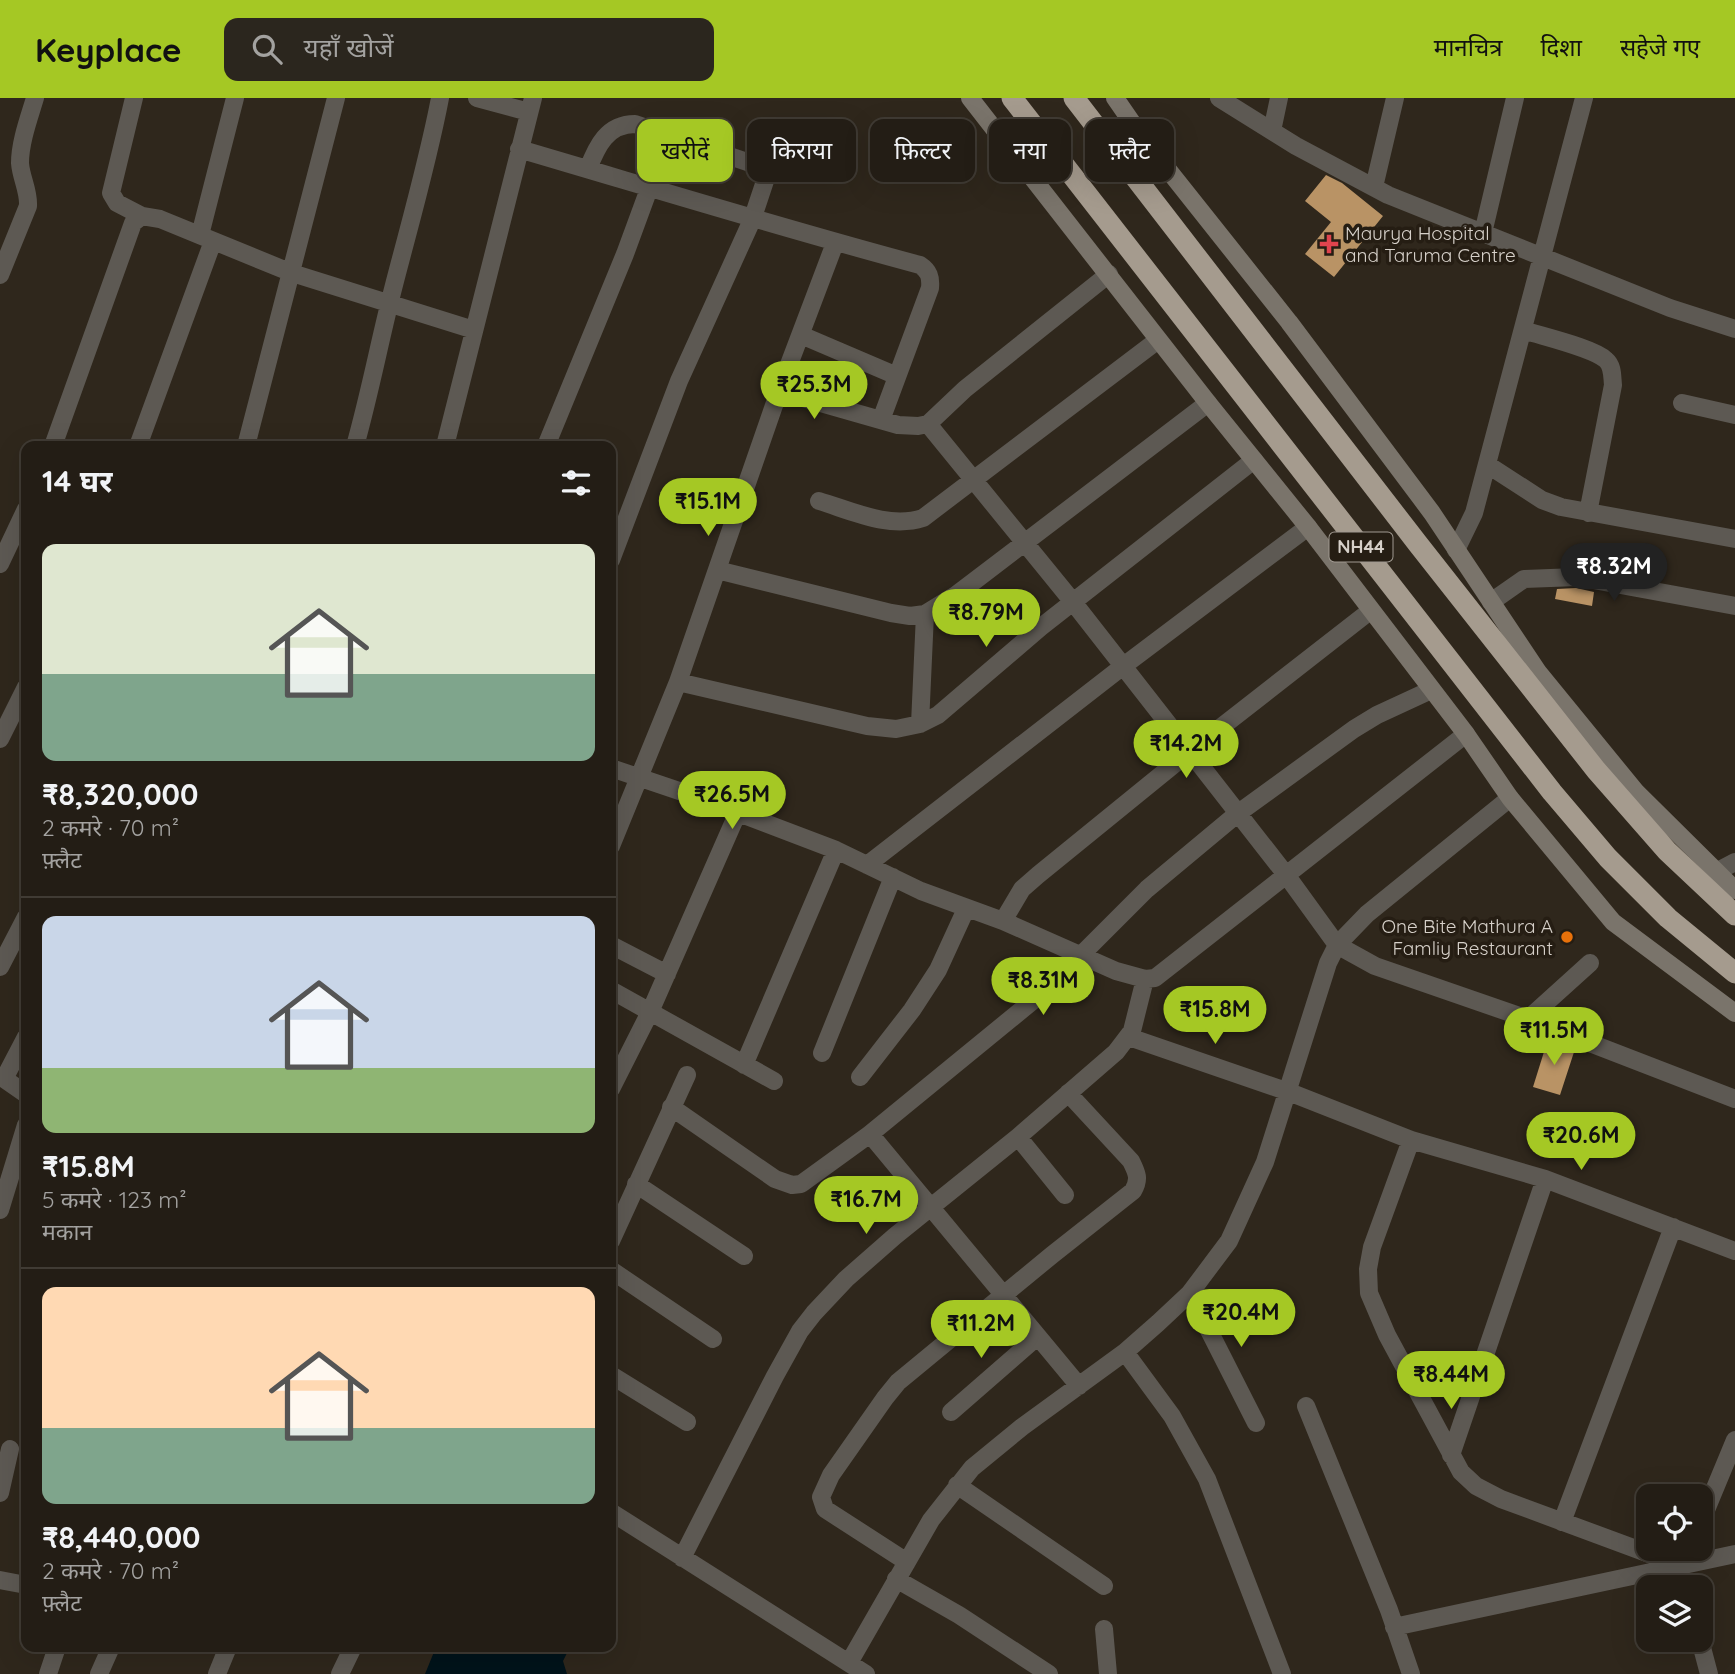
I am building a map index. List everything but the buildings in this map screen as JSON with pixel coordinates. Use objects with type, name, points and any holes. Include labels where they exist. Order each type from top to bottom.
[{"type":"highway","name":"NH44","points":[[1012,98],[1552,792],[1608,858],[1668,918],[1735,973]]},
{"type":"highway","name":"NH44","points":[[1074,98],[1409,533],[1596,770],[1667,851],[1735,915]]},
{"type":"street","points":[[0,275],[28,206],[29,194],[20,164],[35,98]]},
{"type":"street","points":[[134,98],[111,193],[117,203],[142,216],[160,219],[292,273],[474,330]]},
{"type":"street","points":[[140,441],[207,238],[235,98]]},
{"type":"street","points":[[248,441],[336,98]]},
{"type":"street","points":[[356,441],[424,174],[440,98]]},
{"type":"street","points":[[446,441],[531,105],[477,98]]},
{"type":"street","points":[[971,98],[1158,340],[1308,527],[1466,734],[1510,798],[1614,922],[1735,1013]]},
{"type":"street","points":[[1115,98],[1142,137],[1289,322],[1432,513],[1538,672],[1636,792],[1735,890]]},
{"type":"street","points":[[1219,98],[1272,131],[1374,187],[1670,308],[1735,329]]},
{"type":"street","points":[[1272,131],[1279,98]]},
{"type":"street","points":[[1374,187],[1395,98]]},
{"type":"street","points":[[1483,233],[1515,98]]},
{"type":"street","points":[[1456,550],[1474,513],[1488,465],[1584,98]]},
{"type":"street","points":[[588,169],[598,145],[614,129],[624,124],[645,127],[761,168],[766,178],[752,220],[679,381],[616,547]]},
{"type":"street","points":[[519,149],[650,186],[752,220],[920,265],[929,275],[930,288],[881,420]]},
{"type":"street","points":[[548,441],[650,186]]},
{"type":"street","points":[[55,441],[133,223],[142,216]]},
{"type":"street","points":[[616,834],[678,681],[779,391],[835,243]]},
{"type":"street","points":[[779,391],[909,427],[928,424],[965,389],[1109,274]]},
{"type":"street","points":[[1523,330],[1606,359],[1612,369],[1613,385],[1588,513]]},
{"type":"street","points":[[801,335],[897,376]]},
{"type":"street","points":[[819,501],[887,522],[909,523],[923,518],[1158,340]]},
{"type":"street","points":[[717,570],[891,614],[925,614],[956,595],[1208,403]]},
{"type":"street","points":[[1682,403],[1735,415]]},
{"type":"street","points":[[928,424],[1073,602],[1188,753],[1287,876],[1337,945],[1375,966],[1528,1019],[1735,1099]]},
{"type":"street","points":[[678,681],[867,726],[896,729],[920,724],[947,708],[1073,602],[1254,460]]},
{"type":"street","points":[[1488,465],[1542,500],[1588,513],[1735,539]]},
{"type":"street","points":[[0,564],[21,520]]},
{"type":"street","points":[[867,865],[1308,527]]},
{"type":"street","points":[[1492,603],[1524,579],[1577,577],[1735,606]]},
{"type":"street","points":[[1003,921],[1022,889],[1038,875],[1188,753],[1370,611]]},
{"type":"street","points":[[920,724],[925,614]]},
{"type":"street","points":[[671,1107],[775,1179],[792,1185],[801,1184],[870,1134],[1046,990],[1082,955],[1097,936],[1147,889],[1237,814],[1343,736],[1377,715],[1431,690]]},
{"type":"street","points":[[0,739],[21,697]]},
{"type":"street","points":[[616,770],[836,850],[921,891],[1003,921],[1116,971],[1146,979],[1155,978],[1466,734]]},
{"type":"street","points":[[850,1661],[931,1520],[957,1485],[994,1449],[1125,1352],[1190,1293],[1229,1241],[1245,1211],[1265,1162],[1328,962],[1337,945],[1367,914],[1510,798]]},
{"type":"street","points":[[616,1067],[650,1012],[738,813]]},
{"type":"street","points":[[744,1065],[836,850]]},
{"type":"street","points":[[1716,872],[1735,862]]},
{"type":"street","points":[[822,1053],[893,877]]},
{"type":"street","points":[[860,1077],[912,1010],[938,970],[966,909]]},
{"type":"street","points":[[0,967],[21,927]]},
{"type":"street","points":[[616,948],[667,974]]},
{"type":"street","points":[[1528,1019],[1590,963]]},
{"type":"street","points":[[682,1558],[800,1331],[838,1287],[1116,1052],[1129,1037],[1138,1018],[1146,979]]},
{"type":"street","points":[[616,993],[774,1081]]},
{"type":"street","points":[[1129,1037],[1289,1092],[1411,1140],[1545,1179],[1735,1251]]},
{"type":"street","points":[[21,1045],[2,1077],[21,1090]]},
{"type":"street","points":[[616,1230],[687,1075]]},
{"type":"street","points":[[907,1562],[825,1509],[821,1497],[823,1489],[898,1382],[1124,1199],[1138,1182],[1131,1161],[1069,1093]]},
{"type":"street","points":[[870,1134],[1079,1386]]},
{"type":"street","points":[[1018,1137],[1065,1195]]},
{"type":"street","points":[[1411,1140],[1372,1247],[1368,1269],[1369,1293],[1387,1335],[1461,1472],[1476,1486],[1501,1499],[1682,1566]]},
{"type":"street","points":[[0,1210],[21,1141]]},
{"type":"street","points":[[1451,1455],[1545,1179]]},
{"type":"street","points":[[636,1184],[744,1256]]},
{"type":"street","points":[[1562,1522],[1673,1227]]},
{"type":"street","points":[[616,1273],[713,1339]]},
{"type":"street","points":[[1190,1293],[1256,1423]]},
{"type":"street","points":[[951,1412],[1037,1338]]},
{"type":"street","points":[[1125,1352],[1161,1399],[1207,1479],[1282,1674]]},
{"type":"street","points":[[616,1377],[687,1422]]},
{"type":"street","points":[[1306,1406],[1411,1674]]},
{"type":"street","points":[[1713,1493],[1735,1440]]},
{"type":"street","points":[[0,1493],[12,1450]]},
{"type":"street","points":[[957,1485],[1104,1586]]},
{"type":"street","points":[[616,1515],[850,1661],[866,1674]]},
{"type":"street","points":[[1394,1627],[1735,1554]]},
{"type":"street","points":[[1684,1561],[1682,1566],[1685,1575]]},
{"type":"street","points":[[0,1580],[21,1584]]},
{"type":"street","points":[[897,1580],[959,1615],[1049,1674]]},
{"type":"street","points":[[1104,1629],[1108,1674]]},
{"type":"street","points":[[48,1674],[55,1652]]},
{"type":"street","points":[[99,1674],[109,1652]]},
{"type":"street","points":[[217,1674],[226,1652]]},
{"type":"street","points":[[340,1674],[351,1652]]},
{"type":"street","points":[[1703,1652],[1709,1674]]},
{"type":"shaded area","points":[[434,1652],[568,1652],[563,1661],[567,1674],[425,1674]]},
{"type":"place","name":"Maurya Hospital and Taruma Centre","points":[[1329,244]]},
{"type":"place","name":"One Bite Mathura A Famliy Restaurant","points":[[1567,937]]}]
